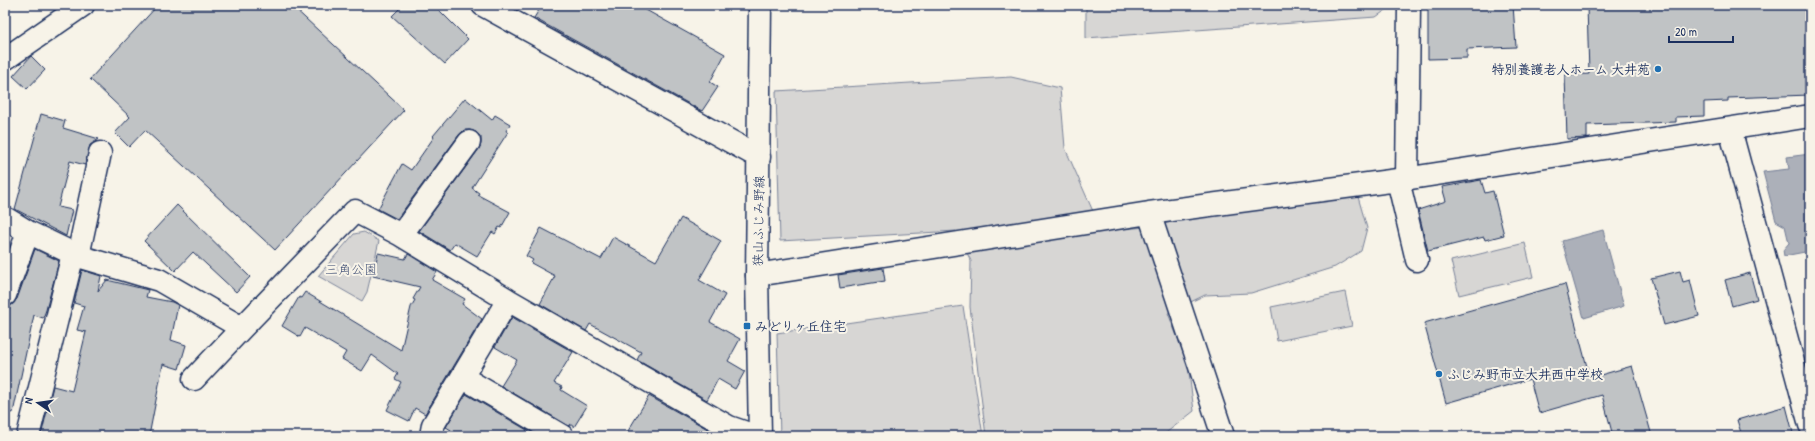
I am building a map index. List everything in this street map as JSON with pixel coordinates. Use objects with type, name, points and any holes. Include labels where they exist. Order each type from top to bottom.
[{"type":"street","points":[[5,59],[83,5]]},
{"type":"street","points":[[483,5],[758,157]]},
{"type":"street","name":"狭山ふじみ野線","points":[[760,5],[757,275],[760,436]]},
{"type":"street","points":[[1409,5],[1402,179],[1417,260]]},
{"type":"street","points":[[757,275],[1149,213],[1402,179],[1810,116]]},
{"type":"street","points":[[1730,129],[1810,425]]},
{"type":"street","points":[[401,235],[468,142]]},
{"type":"street","points":[[28,436],[100,153]]},
{"type":"street","points":[[194,379],[355,211],[401,235],[508,300],[729,427],[755,436]]},
{"type":"street","points":[[1149,213],[1224,436]]},
{"type":"street","points":[[5,218],[28,232],[75,255],[159,280],[242,328]]},
{"type":"street","points":[[5,295],[28,232]]},
{"type":"street","points":[[431,436],[433,425],[508,300]]},
{"type":"street","points":[[462,376],[562,436]]},
{"type":"green space","points":[[1086,5],[1393,5],[1376,17],[1086,38]]},
{"type":"green space","points":[[1011,77],[1060,88],[1065,148],[1092,209],[1112,230],[1146,227],[1240,209],[1358,197],[1367,228],[1361,251],[1335,267],[1251,293],[1205,295],[1168,313],[1188,365],[1194,411],[1162,436],[986,436],[970,307],[971,261],[956,231],[780,241],[776,91]]},
{"type":"green space","name":"三角公園","points":[[364,232],[379,241],[367,292],[362,301],[318,276],[354,234]]},
{"type":"green space","points":[[1525,243],[1533,277],[1459,295],[1451,261]]},
{"type":"green space","points":[[1345,292],[1352,326],[1277,341],[1271,307]]},
{"type":"green space","points":[[963,306],[983,436],[780,436],[777,333]]},
{"type":"shaded area","points":[[1810,154],[1810,251],[1784,256],[1783,250],[1789,243],[1785,226],[1776,221],[1763,172],[1789,169],[1787,157]]},
{"type":"shaded area","points":[[1603,230],[1624,306],[1584,318],[1562,241]]},
{"type":"building","points":[[158,5],[291,5],[404,110],[275,250],[145,130],[129,147],[115,133],[130,117],[90,79]]},
{"type":"building","points":[[403,5],[434,5],[468,39],[445,64],[392,16]]},
{"type":"building","points":[[542,5],[637,5],[725,54],[710,82],[718,87],[702,111],[534,18]]},
{"type":"building","points":[[1428,5],[1513,5],[1516,47],[1467,49],[1467,58],[1428,59]]},
{"type":"building","name":"特別養護老人ホーム 大井苑","points":[[1587,5],[1810,5],[1810,95],[1728,98],[1728,101],[1704,102],[1704,116],[1676,117],[1676,122],[1587,125],[1587,138],[1567,139],[1565,75],[1589,74]]},
{"type":"building","points":[[31,56],[45,70],[27,89],[13,76]]},
{"type":"building","points":[[465,98],[492,120],[495,115],[510,124],[506,131],[508,132],[472,188],[479,193],[478,195],[510,212],[501,228],[499,227],[495,234],[492,232],[477,256],[455,243],[450,250],[419,231],[479,149],[481,137],[476,132],[464,130],[459,135],[397,219],[378,209],[402,164],[411,170],[434,137],[433,136]]},
{"type":"building","points":[[41,114],[65,121],[63,128],[99,139],[90,145],[85,165],[70,161],[58,207],[72,210],[66,236],[15,209]]},
{"type":"building","points":[[1481,180],[1485,193],[1493,191],[1504,235],[1485,240],[1484,237],[1428,251],[1418,210],[1446,201],[1442,187]]},
{"type":"building","points":[[177,205],[250,277],[236,292],[193,252],[175,271],[144,241]]},
{"type":"building","points":[[681,218],[721,241],[699,280],[725,295],[710,322],[740,339],[728,361],[745,371],[735,389],[718,379],[707,400],[637,360],[641,352],[590,324],[586,331],[540,304],[555,276],[531,263],[533,260],[526,256],[541,228],[601,259],[613,237],[656,261]]},
{"type":"building","points":[[35,249],[59,261],[43,318],[34,315],[13,413],[5,412],[5,320],[10,306],[17,299]]},
{"type":"building","points":[[378,253],[405,259],[408,254],[437,272],[432,280],[465,299],[462,304],[482,319],[425,414],[415,408],[409,421],[387,410],[401,382],[395,379],[398,374],[372,355],[362,371],[342,359],[346,352],[305,328],[300,337],[282,326],[299,297],[301,298],[305,292],[401,350],[411,307],[415,300],[413,299],[420,287],[373,276]]},
{"type":"building","points":[[883,268],[885,281],[840,288],[838,275]]},
{"type":"building","points":[[82,270],[101,276],[98,291],[107,280],[148,290],[146,297],[172,302],[178,305],[171,340],[186,345],[179,369],[163,364],[149,436],[41,436],[53,386],[72,391],[86,332],[77,330],[84,306],[74,303]]},
{"type":"building","points":[[1680,271],[1683,282],[1690,280],[1699,316],[1664,325],[1651,278]]},
{"type":"building","points":[[1750,273],[1757,299],[1732,306],[1725,280]]},
{"type":"building","points":[[1565,284],[1590,378],[1632,366],[1652,436],[1613,436],[1602,395],[1539,413],[1530,379],[1446,403],[1424,323]]},
{"type":"building","points":[[512,317],[573,352],[554,383],[562,387],[561,390],[587,406],[574,427],[570,424],[569,426],[501,386],[517,360],[495,347]]},
{"type":"building","points":[[466,394],[527,430],[524,436],[478,436],[470,431],[466,436],[447,436],[451,430],[446,427]]},
{"type":"building","points":[[649,396],[720,436],[625,436]]},
{"type":"building","points":[[1786,406],[1793,433],[1782,436],[1742,436],[1737,420]]},
{"type":"place","name":"特別養護老人ホーム 大井苑","points":[[1658,69]]},
{"type":"place","name":"みどりヶ丘住宅","points":[[747,326]]},
{"type":"place","name":"ふじみ野市立大井西中学校","points":[[1439,374]]}]
